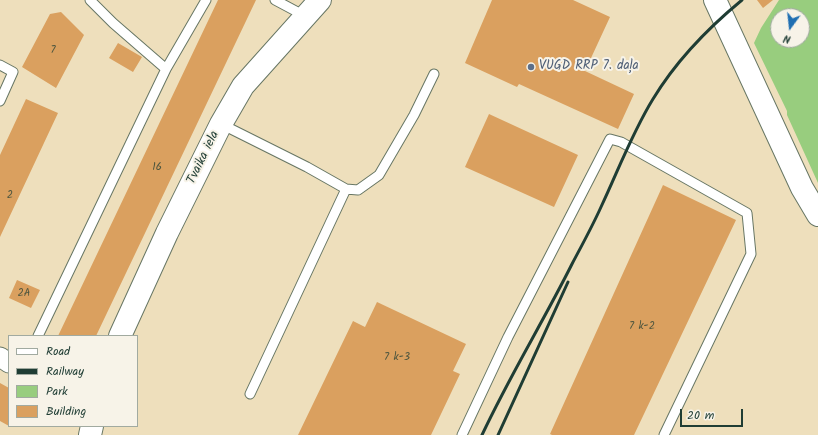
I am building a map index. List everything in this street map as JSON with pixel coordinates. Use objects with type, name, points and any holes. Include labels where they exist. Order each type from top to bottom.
[{"type":"main road","points":[[715,0],[802,188],[818,215]]},
{"type":"main road","name":"Tvaika iela","points":[[120,335],[167,233],[221,124],[243,86],[313,8]]},
{"type":"lane","points":[[90,0],[166,69]]},
{"type":"lane","points":[[38,335],[166,69],[206,0]]},
{"type":"lane","points":[[274,0],[313,8]]},
{"type":"lane","points":[[0,65],[13,72],[0,101]]},
{"type":"lane","points":[[221,124],[307,167],[346,190],[358,190],[378,175],[414,115],[434,74]]},
{"type":"lane","points":[[462,435],[508,337],[610,139],[621,142],[747,213],[751,254],[664,435]]},
{"type":"lane","points":[[250,394],[346,190]]},
{"type":"green space","points":[[779,0],[818,0],[818,183],[787,115],[787,111],[754,43],[770,14],[770,48],[810,48],[810,8],[774,8]]},
{"type":"building","points":[[218,0],[256,0],[96,335],[58,335]]},
{"type":"building","name":"VUGD RRP 7. daļa","points":[[492,0],[573,0],[610,17],[585,71],[634,94],[618,129],[519,84],[517,87],[465,63]]},
{"type":"building","points":[[757,0],[773,0],[763,8]]},
{"type":"building","points":[[61,12],[84,35],[56,88],[22,67],[50,14]]},
{"type":"building","points":[[118,43],[142,57],[133,72],[109,58]]},
{"type":"building","points":[[26,99],[58,113],[0,237],[0,155]]},
{"type":"building","points":[[489,114],[578,155],[554,207],[465,167]]},
{"type":"building","points":[[663,185],[736,220],[634,435],[552,435],[550,434]]},
{"type":"building","points":[[17,280],[40,290],[31,308],[9,298]]},
{"type":"building","points":[[377,302],[466,344],[453,371],[460,374],[431,435],[298,435],[353,321],[365,327]]},
{"type":"building","points":[[0,383],[8,387],[8,425],[0,421]]},
{"type":"railway","points":[[482,435],[503,392],[591,229],[645,112],[662,85],[682,58],[717,22],[742,0]]},
{"type":"railway","points":[[498,435],[568,282]]},
{"type":"place","name":"VUGD RRP 7. daļa","points":[[531,67]]}]
